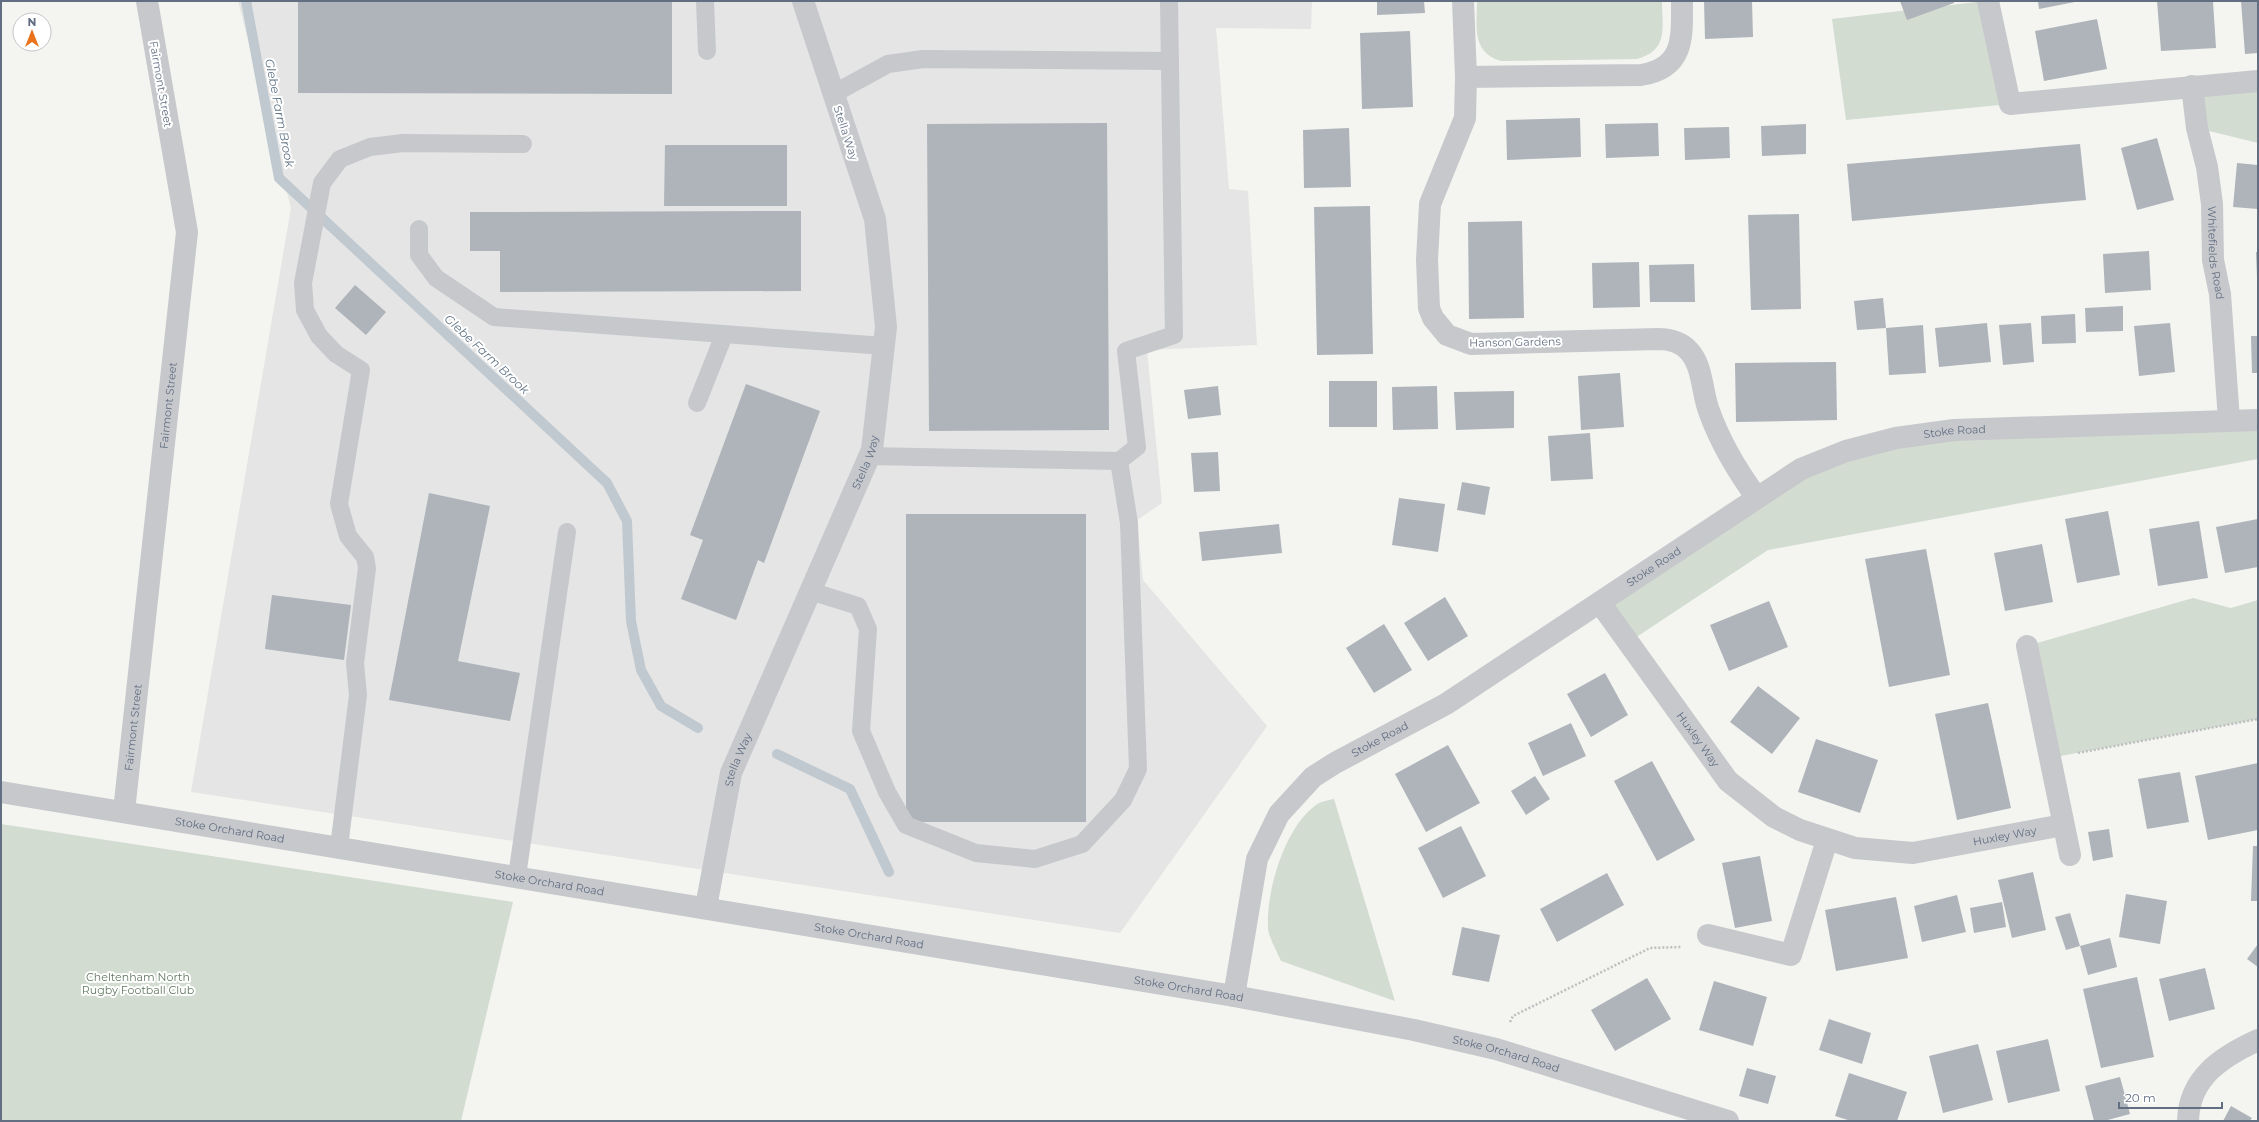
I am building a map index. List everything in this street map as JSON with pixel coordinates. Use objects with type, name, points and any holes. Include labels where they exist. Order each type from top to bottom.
[{"type":"street","name":"Fairmont Street","points":[[124,811],[187,232],[147,1]]},
{"type":"street","name":"Stella Way","points":[[706,907],[731,773],[872,450],[884,346],[886,327],[874,220],[803,1]]},
{"type":"street","name":"Hanson Gardens","points":[[1463,1],[1466,77],[1465,118],[1430,204],[1427,260],[1429,308],[1439,328],[1447,335],[1458,341],[1470,344],[1658,339],[1670,339],[1680,344],[1689,351],[1696,361],[1709,412],[1740,474],[1757,498]]},
{"type":"street","points":[[1466,77],[1641,75],[1662,70],[1677,54],[1681,43],[1682,1]]},
{"type":"street","points":[[1988,1],[2010,104],[2258,81]]},
{"type":"street","name":"Whitefields Road","points":[[2192,86],[2197,128],[2207,167],[2212,204],[2213,260],[2220,294],[2229,420]]},
{"type":"street","name":"Stoke Road","points":[[1234,996],[1257,859],[1279,814],[1294,795],[1313,777],[1335,763],[1446,704],[1801,469],[1846,451],[1896,438],[1954,430],[2258,420]]},
{"type":"street","name":"Huxley Way","points":[[1600,603],[1728,782],[1774,817],[1827,840],[1855,848],[1913,853],[2063,825]]},
{"type":"street","points":[[2027,646],[2070,855]]},
{"type":"street","name":"Stoke Orchard Road","points":[[1,792],[706,907],[1234,996],[1414,1030],[1496,1049],[1728,1121]]},
{"type":"street","points":[[1708,935],[1791,955],[1827,840]]},
{"type":"street","points":[[2188,1121],[2192,1099],[2201,1081],[2213,1066],[2228,1054],[2258,1040]]},
{"type":"lane","points":[[706,1],[707,51]]},
{"type":"lane","points":[[869,456],[1119,461],[1137,448],[1126,351],[1174,335],[1169,1]]},
{"type":"lane","points":[[833,94],[888,64],[922,59],[1170,61]]},
{"type":"lane","points":[[339,847],[358,694],[355,663],[367,568],[365,557],[348,536],[339,504],[361,370],[336,354],[319,336],[305,310],[303,283],[322,183],[340,159],[370,148],[403,144],[523,144]]},
{"type":"lane","points":[[419,229],[419,255],[436,278],[494,317],[884,346]]},
{"type":"lane","points":[[697,403],[724,335]]},
{"type":"lane","points":[[810,591],[858,606],[868,629],[861,731],[887,792],[906,825],[976,853],[1035,859],[1082,844],[1123,800],[1138,769],[1129,524],[1119,461]]},
{"type":"lane","points":[[517,876],[567,532]]},
{"type":"path","points":[[2050,758],[2258,719]]},
{"type":"path","points":[[1496,1049],[1513,1016],[1650,948],[1681,948],[1708,935]]},
{"type":"shaded area","points":[[238,1],[1312,1],[1311,29],[1216,28],[1229,189],[1248,191],[1257,345],[1147,350],[1162,503],[1137,520],[1143,580],[1267,726],[1120,933],[191,792],[291,208]]},
{"type":"green space","points":[[1477,1],[1662,1],[1662,37],[1654,50],[1637,59],[1501,61],[1491,57],[1480,45],[1477,29]]},
{"type":"green space","points":[[1985,1],[2010,104],[1846,120],[1832,19]]},
{"type":"green space","points":[[2258,81],[2258,143],[2197,128],[2192,86]]},
{"type":"green space","points":[[2258,420],[2258,459],[1768,550],[1629,642],[1600,603],[1757,498],[1896,438]]},
{"type":"green space","points":[[2193,598],[2231,608],[2258,600],[2258,719],[2050,758],[2027,646]]},
{"type":"green space","points":[[1334,799],[1395,1001],[1281,961],[1269,935],[1268,912],[1270,895],[1280,859],[1288,841],[1307,813],[1319,803]]},
{"type":"green space","name":"Cheltenham North Rugby Football Club","points":[[1,824],[513,902],[461,1121],[1,1121]]},
{"type":"building","points":[[298,1],[672,1],[672,94],[298,93]]},
{"type":"building","points":[[1377,1],[1424,1],[1425,13],[1377,15]]},
{"type":"building","points":[[1704,1],[1752,1],[1753,37],[1705,39]]},
{"type":"building","points":[[1900,1],[1954,1],[1954,3],[1907,20]]},
{"type":"building","points":[[2038,1],[2075,1],[2075,2],[2039,9]]},
{"type":"building","points":[[2157,1],[2213,1],[2216,48],[2161,51]]},
{"type":"building","points":[[2241,1],[2258,1],[2258,53],[2245,54]]},
{"type":"building","points":[[2097,19],[2107,69],[2044,81],[2035,31]]},
{"type":"building","points":[[1410,31],[1413,107],[1362,109],[1360,33]]},
{"type":"building","points":[[1580,118],[1581,157],[1507,160],[1506,120]]},
{"type":"building","points":[[1107,123],[1109,430],[929,431],[927,124]]},
{"type":"building","points":[[1658,123],[1659,156],[1606,158],[1605,124]]},
{"type":"building","points":[[1806,124],[1806,154],[1762,156],[1761,126]]},
{"type":"building","points":[[1729,127],[1730,158],[1685,160],[1684,128]]},
{"type":"building","points":[[1349,128],[1351,187],[1304,188],[1303,130]]},
{"type":"building","points":[[2157,138],[2174,200],[2137,210],[2121,148]]},
{"type":"building","points":[[2080,144],[2086,200],[1852,221],[1847,164]]},
{"type":"building","points":[[665,145],[787,145],[787,206],[664,206]]},
{"type":"building","points":[[2237,163],[2258,165],[2258,209],[2233,207]]},
{"type":"building","points":[[1370,206],[1373,354],[1317,355],[1314,207]]},
{"type":"building","points":[[801,211],[801,291],[500,292],[500,251],[470,251],[470,212]]},
{"type":"building","points":[[1799,214],[1801,309],[1751,310],[1748,215]]},
{"type":"building","points":[[1522,221],[1524,318],[1469,319],[1468,222]]},
{"type":"building","points":[[2149,251],[2151,290],[2105,293],[2103,254]]},
{"type":"building","points":[[2256,252],[2258,252],[2258,277],[2257,277]]},
{"type":"building","points":[[1639,262],[1640,307],[1593,308],[1592,263]]},
{"type":"building","points":[[1694,264],[1695,302],[1650,302],[1649,265]]},
{"type":"building","points":[[355,285],[386,312],[366,335],[335,308]]},
{"type":"building","points":[[1883,298],[1886,328],[1857,330],[1854,301]]},
{"type":"building","points":[[2123,306],[2123,331],[2086,332],[2085,308]]},
{"type":"building","points":[[2075,314],[2076,343],[2042,344],[2041,316]]},
{"type":"building","points":[[1987,323],[1991,362],[1939,367],[1935,328]]},
{"type":"building","points":[[2031,323],[2034,362],[2003,365],[1999,325]]},
{"type":"building","points":[[2170,323],[2175,372],[2139,376],[2134,326]]},
{"type":"building","points":[[1923,325],[1926,373],[1889,375],[1886,328]]},
{"type":"building","points":[[2251,336],[2258,336],[2258,373],[2252,373]]},
{"type":"building","points":[[1836,362],[1837,420],[1736,422],[1735,363]]},
{"type":"building","points":[[1620,373],[1624,427],[1581,430],[1578,376]]},
{"type":"building","points":[[1329,381],[1377,381],[1377,427],[1329,427]]},
{"type":"building","points":[[746,384],[820,411],[764,563],[758,560],[736,620],[681,599],[703,540],[690,535]]},
{"type":"building","points":[[1218,386],[1221,415],[1188,419],[1184,390]]},
{"type":"building","points":[[1437,386],[1438,429],[1393,430],[1392,387]]},
{"type":"building","points":[[1514,391],[1514,428],[1456,430],[1454,392]]},
{"type":"building","points":[[1590,433],[1593,479],[1551,481],[1548,436]]},
{"type":"building","points":[[1218,452],[1220,491],[1194,492],[1191,453]]},
{"type":"building","points":[[1462,482],[1490,487],[1485,515],[1457,510]]},
{"type":"building","points":[[429,493],[490,506],[458,661],[520,673],[510,721],[389,700]]},
{"type":"building","points":[[1399,498],[1445,504],[1438,552],[1392,545]]},
{"type":"building","points":[[2108,511],[2120,575],[2077,583],[2065,519]]},
{"type":"building","points":[[906,514],[1086,514],[1086,822],[906,822]]},
{"type":"building","points":[[2258,519],[2258,567],[2225,573],[2216,527]]},
{"type":"building","points":[[2199,521],[2208,578],[2158,586],[2149,529]]},
{"type":"building","points":[[1279,524],[1282,553],[1202,561],[1199,532]]},
{"type":"building","points":[[2042,544],[2053,602],[2005,611],[1994,553]]},
{"type":"building","points":[[1926,549],[1950,675],[1889,687],[1865,559]]},
{"type":"building","points":[[272,595],[351,605],[344,660],[265,649]]},
{"type":"building","points":[[1445,597],[1468,636],[1428,661],[1404,623]]},
{"type":"building","points":[[1769,601],[1788,647],[1729,671],[1710,625]]},
{"type":"building","points":[[1384,624],[1412,670],[1374,693],[1346,648]]},
{"type":"building","points":[[1605,673],[1628,715],[1591,737],[1567,694]]},
{"type":"building","points":[[1758,686],[1800,718],[1772,754],[1730,722]]},
{"type":"building","points":[[1988,703],[2011,808],[1957,820],[1935,714]]},
{"type":"building","points":[[1571,723],[1586,756],[1543,776],[1528,743]]},
{"type":"building","points":[[1816,739],[1878,760],[1860,813],[1798,792]]},
{"type":"building","points":[[1448,745],[1480,803],[1426,832],[1395,774]]},
{"type":"building","points":[[1652,761],[1695,840],[1657,861],[1614,781]]},
{"type":"building","points":[[2258,763],[2258,830],[2208,840],[2195,776]]},
{"type":"building","points":[[2180,772],[2189,822],[2147,829],[2138,779]]},
{"type":"building","points":[[1535,776],[1550,799],[1526,815],[1511,791]]},
{"type":"building","points":[[1461,826],[1486,876],[1443,898],[1418,848]]},
{"type":"building","points":[[2109,829],[2113,857],[2093,861],[2088,832]]},
{"type":"building","points":[[2253,846],[2258,846],[2258,901],[2251,901]]},
{"type":"building","points":[[1760,856],[1772,921],[1735,928],[1722,863]]},
{"type":"building","points":[[2033,872],[2046,930],[2012,938],[1998,880]]},
{"type":"building","points":[[1607,873],[1624,905],[1557,942],[1540,909]]},
{"type":"building","points":[[2126,894],[2167,901],[2160,944],[2119,937]]},
{"type":"building","points":[[1957,895],[1966,932],[1922,942],[1914,906]]},
{"type":"building","points":[[1896,897],[1908,958],[1836,971],[1825,910]]},
{"type":"building","points":[[2002,902],[2006,927],[1974,933],[1970,908]]},
{"type":"building","points":[[2070,913],[2080,946],[2066,950],[2055,917]]},
{"type":"building","points":[[1462,927],[1500,935],[1489,982],[1452,975]]},
{"type":"building","points":[[2110,938],[2117,967],[2088,975],[2080,946]]},
{"type":"building","points":[[2258,944],[2258,967],[2247,959]]},
{"type":"building","points":[[2205,968],[2215,1009],[2169,1021],[2159,979]]},
{"type":"building","points":[[2137,977],[2154,1057],[2101,1068],[2083,989]]},
{"type":"building","points":[[1647,978],[1671,1019],[1615,1051],[1591,1010]]},
{"type":"building","points":[[1714,981],[1767,997],[1753,1046],[1699,1030]]},
{"type":"building","points":[[1829,1019],[1871,1033],[1862,1064],[1819,1050]]},
{"type":"building","points":[[2048,1039],[2060,1091],[2008,1103],[1996,1051]]},
{"type":"building","points":[[1978,1044],[1993,1100],[1943,1113],[1929,1056]]},
{"type":"building","points":[[1747,1068],[1776,1076],[1768,1104],[1739,1096]]},
{"type":"building","points":[[1849,1073],[1907,1092],[1897,1121],[1851,1121],[1835,1116]]},
{"type":"building","points":[[2120,1077],[2130,1114],[2104,1121],[2094,1121],[2085,1086]]},
{"type":"building","points":[[2231,1106],[2252,1118],[2250,1121],[2223,1121]]},
{"type":"waterway","name":"Glebe Farm Brook","points":[[246,1],[279,178],[607,483],[627,521],[631,621],[641,670],[661,706],[698,728]]},
{"type":"waterway","name":"Glebe Farm Brook","points":[[777,754],[850,789],[889,872]]}]
